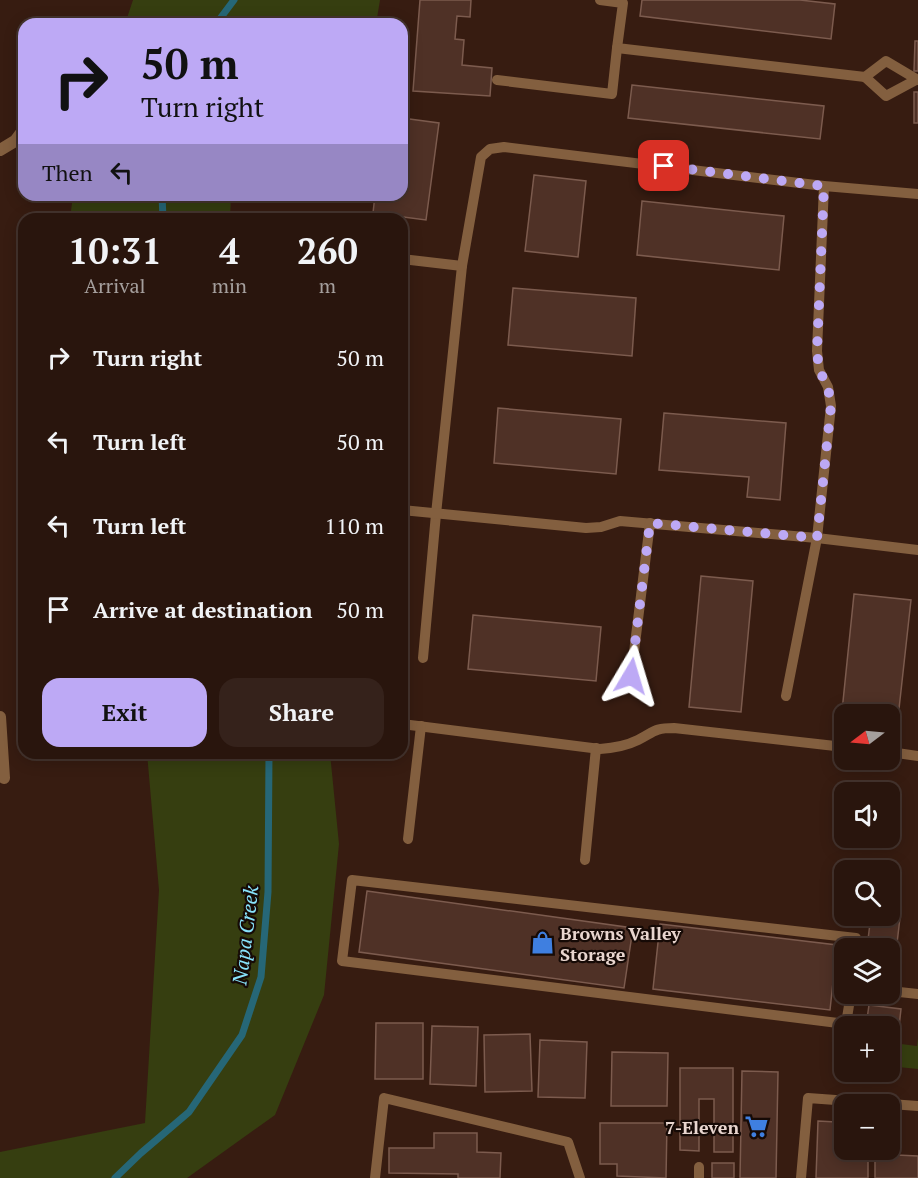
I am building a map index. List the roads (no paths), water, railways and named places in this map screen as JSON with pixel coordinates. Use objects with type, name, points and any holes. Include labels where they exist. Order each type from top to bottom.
[{"type":"street","points":[[0,150],[18,137]]},
{"type":"street","points":[[0,717],[4,778]]},
{"type":"lane","points":[[497,80],[612,94],[623,3],[600,0]]},
{"type":"lane","points":[[617,48],[865,77],[886,96],[917,80]]},
{"type":"lane","points":[[865,77],[886,61],[917,80]]},
{"type":"lane","points":[[423,658],[462,266],[481,157],[490,149],[504,147],[824,186],[918,194]]},
{"type":"lane","points":[[786,696],[817,538],[831,406],[828,387],[819,370],[817,351],[824,186]]},
{"type":"lane","points":[[408,260],[462,266]]},
{"type":"lane","points":[[408,511],[586,528],[601,527],[620,521],[650,523],[817,538],[918,550]]},
{"type":"lane","points":[[631,676],[650,523]]},
{"type":"lane","points":[[408,725],[596,748],[626,745],[660,728],[834,746]]},
{"type":"lane","points":[[408,839],[421,726]]},
{"type":"lane","points":[[585,860],[596,748]]},
{"type":"lane","points":[[900,753],[918,756]]},
{"type":"lane","points":[[849,1004],[846,1024],[342,961],[352,880],[856,938]]},
{"type":"lane","points":[[900,992],[918,994]]},
{"type":"lane","points":[[375,1178],[384,1098],[568,1142],[580,1178]]},
{"type":"lane","points":[[801,1178],[807,1098],[918,1106]]},
{"type":"waterway","name":"Napa Creek","points":[[220,18],[234,0]]},
{"type":"waterway","name":"Napa Creek","points":[[162,201],[163,213]]},
{"type":"waterway","name":"Napa Creek","points":[[115,1178],[189,1112],[242,1035],[261,977],[268,892],[269,759]]},
{"type":"place","name":"Browns Valley Storage","points":[[542,943]]},
{"type":"place","name":"7-Eleven","points":[[757,1127]]}]
